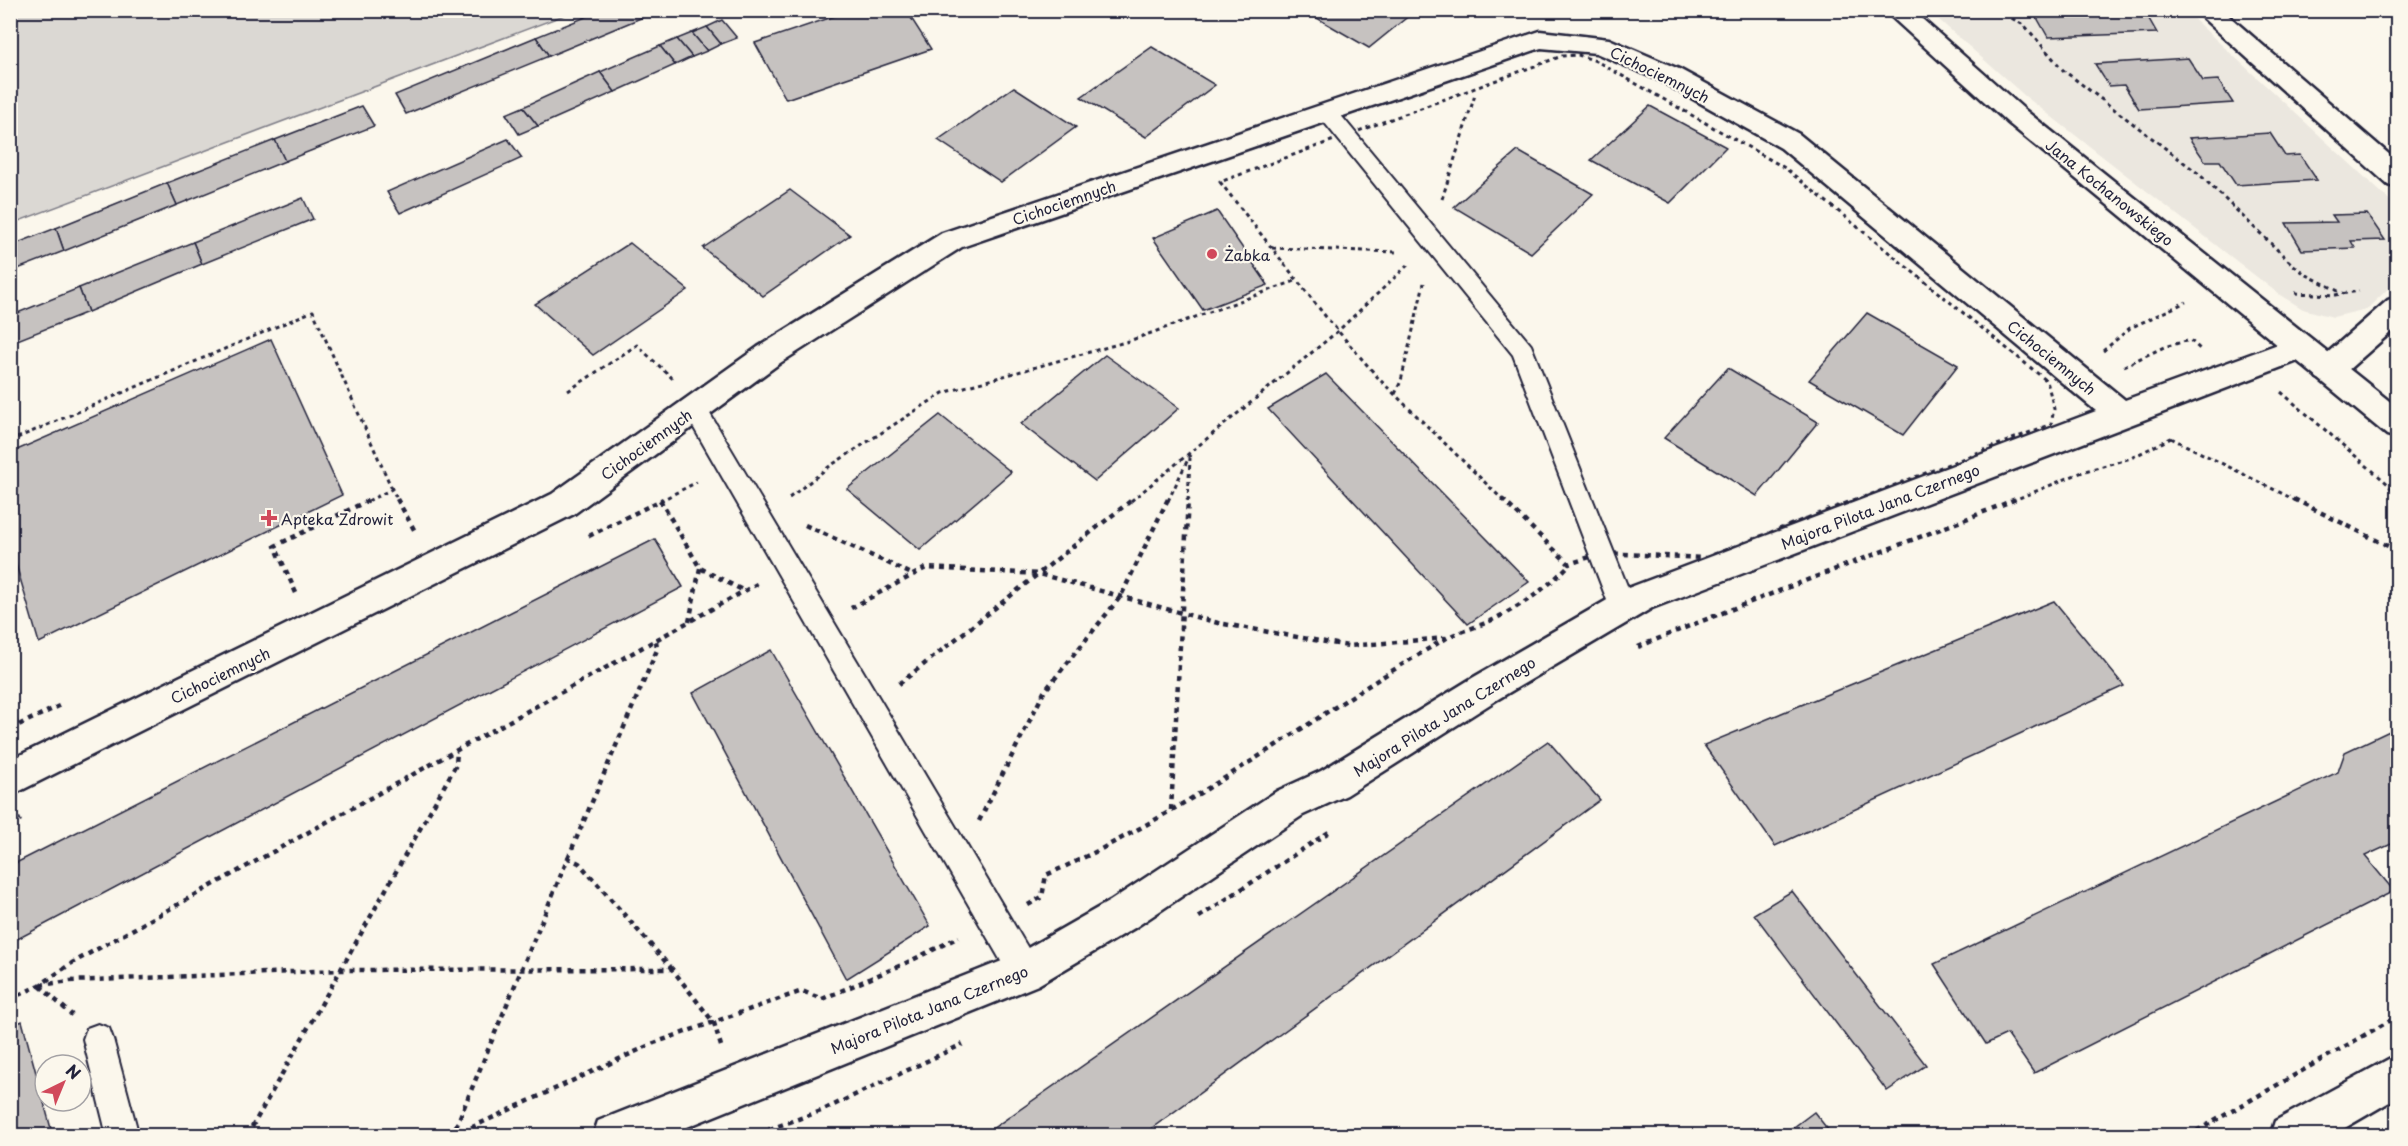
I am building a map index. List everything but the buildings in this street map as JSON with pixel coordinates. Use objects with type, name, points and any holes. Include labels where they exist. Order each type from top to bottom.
[{"type":"street","name":"Jana Kochanowskiego","points":[[1896,10],[2016,116],[2397,426]]},
{"type":"street","points":[[2206,10],[2397,178]]},
{"type":"street","name":"Cichociemnych","points":[[10,778],[563,504],[769,354],[952,240],[1540,39],[1600,45],[1670,75],[1790,141],[2121,414]]},
{"type":"street","points":[[2328,369],[2397,308]]},
{"type":"street","name":"Majora Pilota Jana Czernego","points":[[613,1136],[1024,971],[1123,914],[1290,803],[1335,783],[1486,688],[1640,598],[2300,348]]},
{"type":"street","points":[[2290,1136],[2397,1074]]},
{"type":"lane","points":[[1327,112],[1523,351],[1623,608]]},
{"type":"lane","points":[[695,409],[1024,971]]},
{"type":"lane","points":[[98,1039],[123,1136]]},
{"type":"path","points":[[1998,10],[2025,26],[2063,70],[2199,174],[2291,263],[2305,274],[2344,294]]},
{"type":"path","points":[[822,624],[926,568],[1039,574],[1218,623],[1348,646],[1448,637],[1490,623],[1552,585],[1569,564],[1602,554],[1706,558],[2051,424],[2054,409],[2047,381],[1778,164],[1596,62],[1578,55],[1562,56],[1220,182],[1338,331],[1395,394],[1569,564]]},
{"type":"path","points":[[1430,237],[1478,86]]},
{"type":"path","points":[[1272,248],[1409,252]]},
{"type":"path","points":[[868,704],[910,676],[1190,454],[1338,331],[1412,262]]},
{"type":"path","points":[[781,504],[830,466],[943,393],[1130,341],[1298,280]]},
{"type":"path","points":[[1395,394],[1401,381],[1424,282]]},
{"type":"path","points":[[2289,292],[2309,295],[2344,294],[2368,286]]},
{"type":"path","points":[[2100,356],[2112,340],[2160,312],[2192,300]]},
{"type":"path","points":[[10,441],[313,311],[392,489],[416,534]]},
{"type":"path","points":[[2116,366],[2127,367],[2164,347],[2190,340],[2203,352]]},
{"type":"path","points":[[568,391],[636,345],[675,380]]},
{"type":"path","points":[[2276,387],[2388,484],[2397,498]]},
{"type":"path","points":[[2171,438],[2397,551]]},
{"type":"path","points":[[959,862],[1044,692],[1121,596],[1190,454]]},
{"type":"path","points":[[1170,810],[1190,454]]},
{"type":"path","points":[[1631,651],[1769,593],[1862,561],[2085,471]]},
{"type":"path","points":[[297,593],[274,546],[392,489]]},
{"type":"path","points":[[660,500],[700,568],[744,591]]},
{"type":"path","points":[[795,521],[914,575]]},
{"type":"path","points":[[10,999],[40,985],[72,963],[787,567]]},
{"type":"path","points":[[688,622],[700,568]]},
{"type":"path","points":[[1023,907],[1042,897],[1046,874],[1099,852],[1448,637]]},
{"type":"path","points":[[452,1136],[657,650],[656,640]]},
{"type":"path","points":[[10,701],[17,726],[10,729]]},
{"type":"path","points":[[247,1136],[456,765],[457,750]]},
{"type":"path","points":[[568,858],[579,863],[672,969],[714,1023],[733,1088]]},
{"type":"path","points":[[452,1136],[654,1043],[802,992],[822,999],[904,964],[967,933]]},
{"type":"path","points":[[40,985],[70,981],[340,970],[672,969]]},
{"type":"path","points":[[2188,1136],[2397,1016]]},
{"type":"path","points":[[750,1136],[820,1111],[969,1042]]},
{"type":"shaded area","points":[[11,10],[575,10],[575,11],[11,224]]},
{"type":"shaded area","points":[[1929,11],[2185,11],[2397,207],[2397,280],[2367,309],[2333,317],[2303,309],[2280,295],[2025,96]]},
{"type":"place","name":"Żabka","points":[[1212,254]]},
{"type":"place","name":"Apteka Zdrowit","points":[[269,518]]}]
